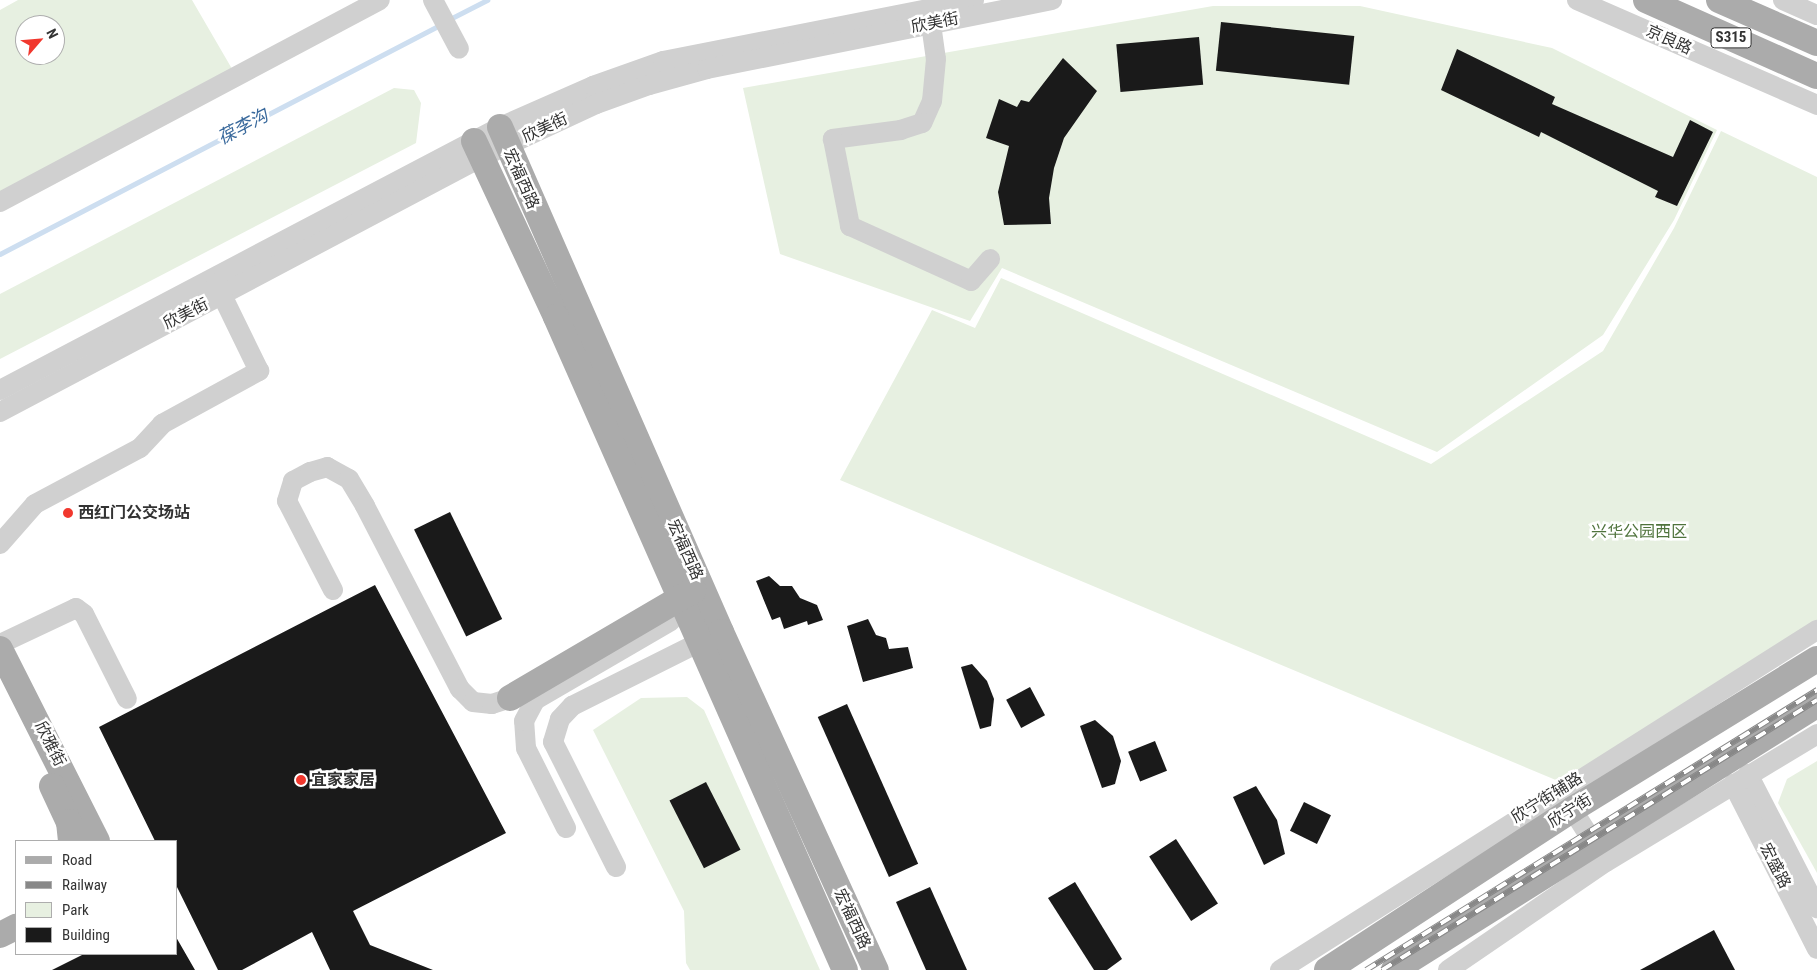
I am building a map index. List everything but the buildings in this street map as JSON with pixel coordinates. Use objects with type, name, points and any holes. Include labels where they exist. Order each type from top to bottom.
[{"type":"main road","name":"京良路","points":[[1646,0],[1817,76]]},
{"type":"main road","name":"S315","points":[[1719,0],[1817,43]]},
{"type":"main road","name":"宏福西路","points":[[503,136],[698,642],[845,970]]},
{"type":"main road","name":"宏福西路","points":[[478,149],[684,602],[721,632],[876,970]]},
{"type":"main road","points":[[510,698],[684,602]]},
{"type":"main road","name":"欣雅街","points":[[0,649],[96,840]]},
{"type":"main road","name":"欣宁街","points":[[1327,970],[1566,800],[1817,659]]},
{"type":"main road","name":"欣雅街","points":[[0,686],[60,802],[71,840]]},
{"type":"main road","points":[[1394,970],[1600,853],[1817,705]]},
{"type":"main road","points":[[0,935],[15,928]]},
{"type":"main road","points":[[0,953],[15,945]]},
{"type":"street","points":[[0,202],[380,0]]},
{"type":"street","points":[[433,0],[458,47]]},
{"type":"street","name":"欣美街","points":[[0,390],[212,277],[478,149],[592,86],[662,61],[974,0]]},
{"type":"street","name":"欣美街","points":[[503,136],[649,85],[707,69],[1052,0]]},
{"type":"street","name":"京良路","points":[[1577,0],[1817,105]]},
{"type":"street","points":[[1783,0],[1817,15]]},
{"type":"street","points":[[931,24],[936,59],[932,101],[922,123],[901,130],[833,139],[850,226],[971,281],[990,259]]},
{"type":"street","name":"欣美街","points":[[0,412],[222,296],[478,149]]},
{"type":"street","points":[[0,544],[35,504],[140,448],[162,424],[259,371],[212,277]]},
{"type":"street","points":[[333,590],[287,501],[293,481],[310,472],[327,467],[349,479],[365,506],[460,689],[473,702],[492,704],[510,698]]},
{"type":"street","points":[[566,828],[526,748],[524,721],[535,700],[684,602]]},
{"type":"street","points":[[0,644],[76,608],[84,614],[127,699]]},
{"type":"street","name":"欣宁街辅路","points":[[1280,970],[1566,800],[1817,630]]},
{"type":"street","points":[[616,867],[553,742],[560,719],[572,706],[721,632]]},
{"type":"street","points":[[1448,970],[1600,853],[1740,779],[1817,734]]},
{"type":"street","name":"宏盛路","points":[[1740,779],[1817,908]]},
{"type":"street","name":"宏盛路","points":[[1740,779],[1817,949]]},
{"type":"street","points":[[1566,800],[1600,853]]},
{"type":"green space","points":[[18,0],[192,0],[235,74],[0,199],[0,10]]},
{"type":"green space","points":[[1213,6],[1360,6],[1552,48],[1717,130],[1674,220],[1603,335],[1437,452],[1002,268],[970,321],[780,254],[743,88]]},
{"type":"green space","points":[[394,88],[414,90],[421,103],[416,143],[0,359],[0,294]]},
{"type":"green space","name":"兴华公园西区","points":[[1721,131],[1817,177],[1817,622],[1563,783],[840,480],[932,310],[975,328],[1001,278],[1431,464],[1603,351],[1674,228]]},
{"type":"green space","points":[[687,697],[704,710],[820,970],[690,970],[686,963],[684,911],[593,730],[641,698]]},
{"type":"green space","points":[[1817,761],[1817,873],[1778,803],[1787,779]]},
{"type":"waterway","name":"葆李沟","points":[[448,20],[487,0]]},
{"type":"waterway","name":"葆李沟","points":[[0,254],[439,25]]},
{"type":"railway","points":[[1366,970],[1817,690]]},
{"type":"railway","points":[[1382,970],[1817,700]]},
{"type":"place","name":"西红门公交场站","points":[[68,513]]},
{"type":"place","name":"宜家家居","points":[[301,780]]}]
